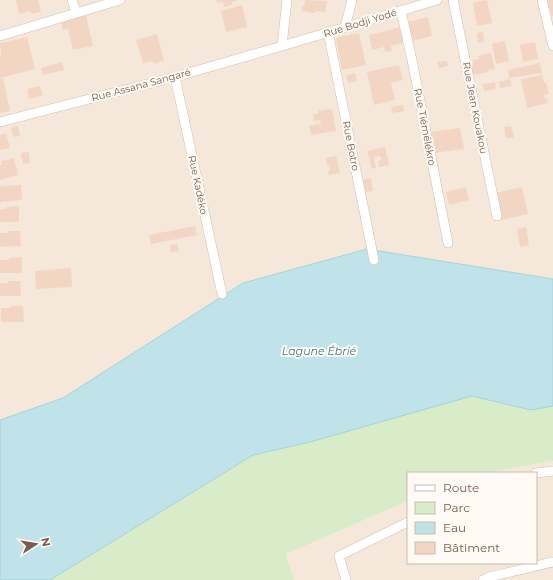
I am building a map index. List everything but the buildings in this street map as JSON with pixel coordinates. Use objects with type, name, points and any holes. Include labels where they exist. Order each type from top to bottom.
[{"type":"street","points":[[72,0],[76,12]]},
{"type":"street","points":[[0,36],[120,0]]},
{"type":"street","points":[[282,46],[287,0]]},
{"type":"street","points":[[345,28],[352,0]]},
{"type":"street","name":"Rue Bodji Yodé","points":[[282,46],[437,0]]},
{"type":"street","name":"Rue Jean Kouakou","points":[[453,0],[497,216]]},
{"type":"street","points":[[542,0],[553,46]]},
{"type":"street","name":"Rue Tiémélékro","points":[[401,11],[448,243]]},
{"type":"street","name":"Rue Botro","points":[[328,32],[374,260]]},
{"type":"street","name":"Rue Assana Sangaré","points":[[0,122],[174,77],[282,46]]},
{"type":"street","name":"Rue Kadéko","points":[[174,77],[222,294]]},
{"type":"street","points":[[537,473],[553,471]]},
{"type":"street","points":[[346,580],[339,556],[407,522]]},
{"type":"street","points":[[482,580],[553,562]]},
{"type":"shaded area","points":[[0,0],[553,0],[553,279],[367,249],[63,398],[0,420]]},
{"type":"shaded area","points":[[553,461],[553,580],[294,580],[286,554],[407,501],[407,564],[537,564],[537,472],[492,472]]},
{"type":"green space","points":[[472,396],[531,410],[553,406],[553,461],[492,472],[407,472],[407,501],[286,554],[294,580],[50,580],[253,455],[310,442]]},
{"type":"water","name":"Lagune Ébrié","points":[[367,249],[553,279],[553,406],[531,410],[472,396],[310,442],[253,455],[50,580],[0,580],[0,420],[63,398],[243,283]]}]
